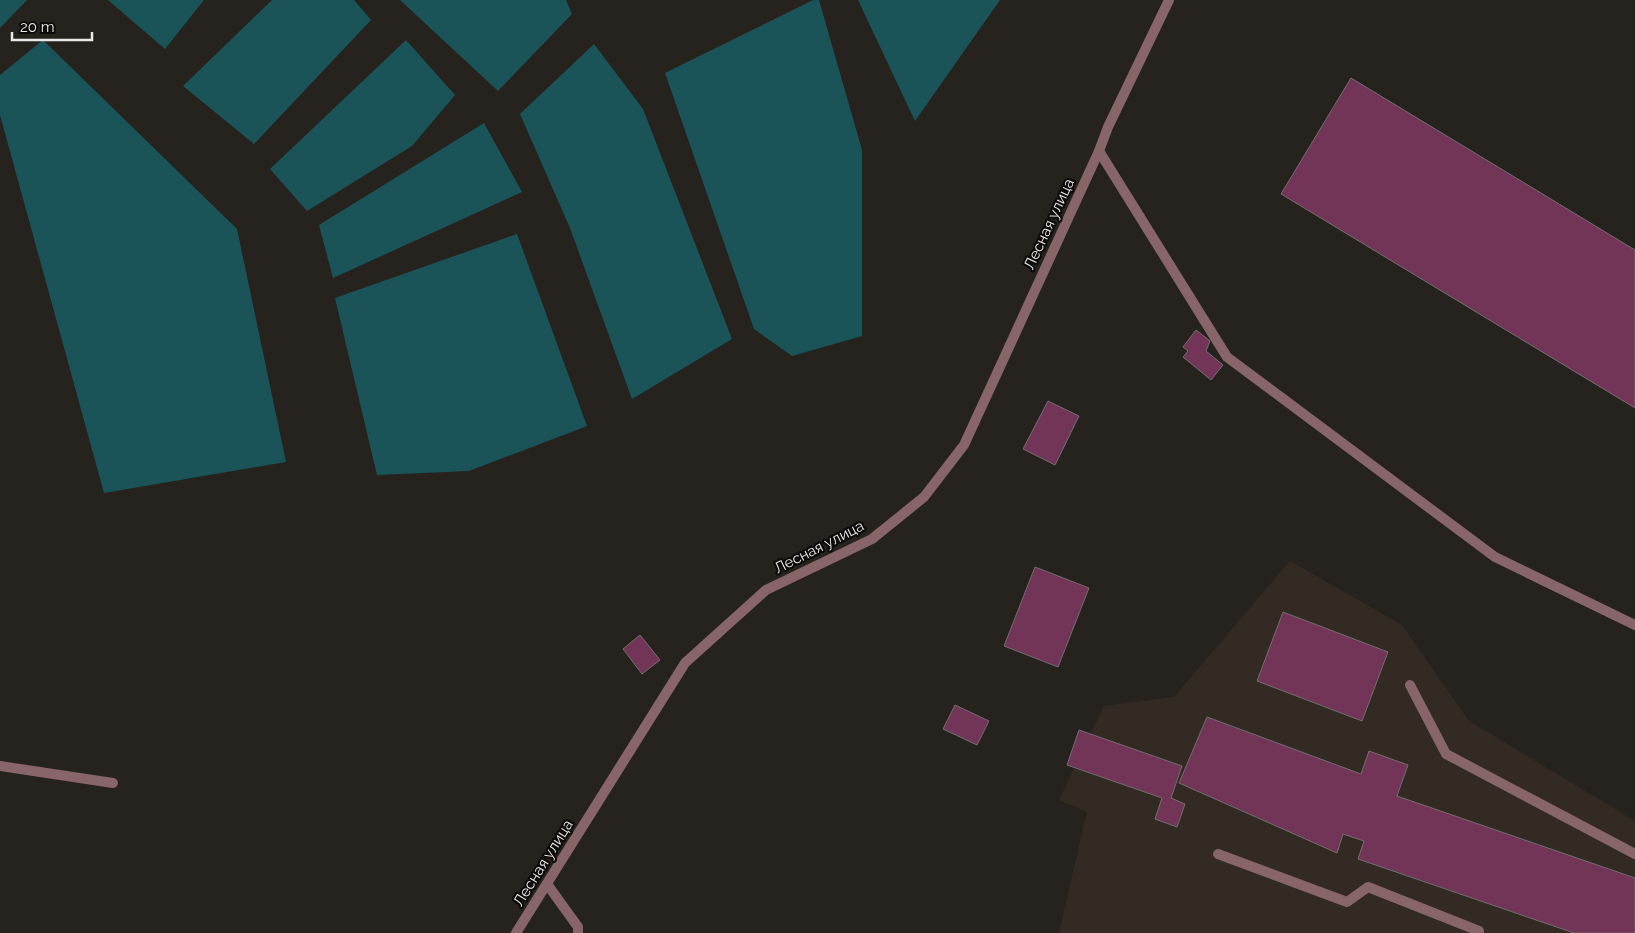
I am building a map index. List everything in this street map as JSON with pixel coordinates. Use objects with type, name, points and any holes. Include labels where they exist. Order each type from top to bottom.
[{"type":"street","name":"Лесная улица","points":[[516,933],[685,663],[766,590],[872,539],[924,497],[964,445],[1099,151],[1108,127],[1169,0]]},
{"type":"street","points":[[1099,151],[1227,357],[1495,557],[1635,626]]},
{"type":"street","points":[[1410,685],[1446,754],[1635,854]]},
{"type":"street","points":[[0,766],[113,783]]},
{"type":"street","points":[[1218,854],[1347,902],[1368,887],[1479,930],[1478,933]]},
{"type":"street","points":[[547,884],[578,927],[578,933]]},
{"type":"shaded area","points":[[1290,561],[1402,625],[1469,721],[1635,821],[1635,933],[1059,933],[1087,812],[1059,800],[1104,706],[1174,697]]},
{"type":"water","points":[[0,0],[27,0],[0,28]]},
{"type":"water","points":[[108,0],[204,0],[165,49]]},
{"type":"water","points":[[272,0],[354,0],[371,20],[254,144],[183,86]]},
{"type":"water","points":[[400,0],[566,0],[572,14],[498,91]]},
{"type":"water","points":[[813,0],[819,0],[862,150],[862,336],[792,356],[754,329],[665,73]]},
{"type":"water","points":[[858,0],[1000,0],[915,121]]},
{"type":"water","points":[[43,40],[237,229],[286,462],[104,493],[0,115],[0,75]]},
{"type":"water","points":[[406,40],[455,95],[412,146],[307,211],[270,169]]},
{"type":"water","points":[[594,44],[643,109],[732,339],[632,399],[570,228],[520,114]]},
{"type":"water","points":[[484,123],[522,192],[333,278],[319,225]]},
{"type":"water","points":[[517,234],[587,426],[469,471],[377,475],[335,298]]},
{"type":"building","points":[[1351,78],[1635,250],[1635,408],[1281,194]]},
{"type":"building","points":[[1196,330],[1210,341],[1206,351],[1223,365],[1211,380],[1183,357],[1188,351],[1183,347]]},
{"type":"building","points":[[1048,401],[1079,416],[1055,465],[1023,449]]},
{"type":"building","points":[[1035,567],[1089,588],[1058,667],[1004,646]]},
{"type":"building","points":[[1283,612],[1388,652],[1362,721],[1257,681]]},
{"type":"building","points":[[640,635],[660,660],[642,674],[623,649]]},
{"type":"building","points":[[955,705],[989,721],[977,745],[943,729]]},
{"type":"building","points":[[1207,717],[1361,774],[1369,751],[1408,765],[1397,796],[1635,878],[1635,933],[1574,933],[1358,859],[1364,841],[1343,834],[1337,853],[1179,783]]},
{"type":"building","points":[[1079,730],[1182,766],[1171,798],[1185,804],[1177,827],[1155,819],[1162,798],[1067,765]]}]
